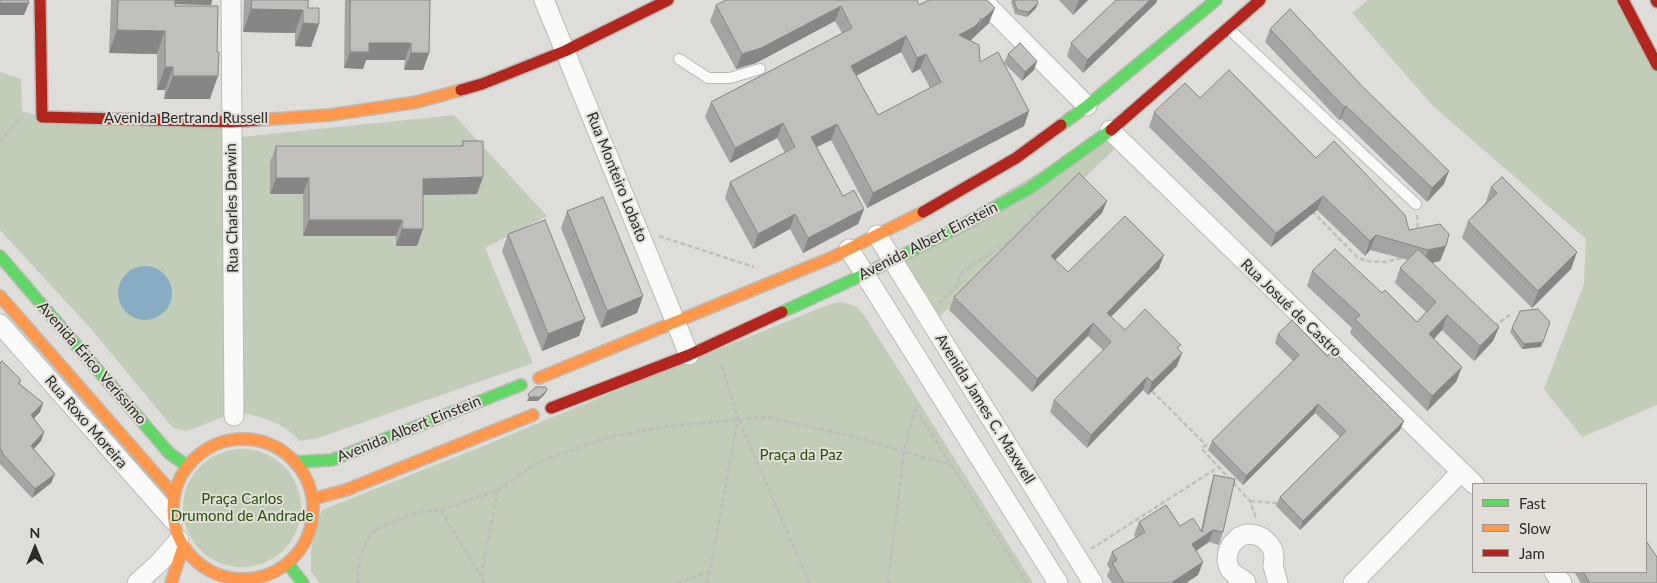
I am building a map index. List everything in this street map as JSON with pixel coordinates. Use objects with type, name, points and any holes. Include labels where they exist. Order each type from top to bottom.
[{"type":"street","name":"Avenida Bertrand Russell","points":[[40,0],[42,117],[232,122],[330,115],[417,102],[482,84],[565,51],[668,0]]},
{"type":"street","name":"Rua Charles Darwin","points":[[230,0],[234,416]]},
{"type":"street","name":"Rua Monteiro Lobato","points":[[544,0],[689,355]]},
{"type":"street","points":[[982,0],[1087,106]]},
{"type":"street","name":"Avenida Albert Einstein","points":[[538,378],[676,323],[849,249],[934,206],[1016,158],[1087,106],[1201,8],[1216,0]]},
{"type":"street","name":"Avenida Albert Einstein","points":[[550,408],[689,355],[865,274],[963,225],[1030,188],[1110,130],[1260,0]]},
{"type":"street","points":[[1623,0],[1657,66]]},
{"type":"street","name":"Rua Josué de Castro","points":[[1110,130],[1467,478]]},
{"type":"street","name":"Avenida James C. Maxwell","points":[[877,235],[1093,583]]},
{"type":"street","name":"Avenida James C. Maxwell","points":[[849,249],[1058,583]]},
{"type":"street","name":"Avenida Érico Veríssimo","points":[[0,256],[170,453],[187,466]]},
{"type":"street","name":"Avenida Érico Veríssimo","points":[[0,296],[174,495]]},
{"type":"street","name":"Rua Roxo Moreira","points":[[0,324],[173,520]]},
{"type":"street","name":"Avenida Albert Einstein","points":[[295,462],[332,460],[521,385]]},
{"type":"street","points":[[313,498],[346,490],[533,415]]},
{"type":"street","points":[[241,439],[261,441],[280,449],[295,462],[307,479],[313,498],[314,513],[312,528],[306,542],[288,564],[270,575],[244,579],[215,576],[194,561],[181,544],[173,520],[174,495],[179,480],[197,454],[225,440],[241,439]]},
{"type":"street","points":[[1353,583],[1467,478]]},
{"type":"street","points":[[1241,581],[1229,568],[1228,552],[1231,544],[1247,534],[1263,538],[1269,544],[1274,558],[1272,566],[1278,583]]},
{"type":"street","points":[[137,583],[181,544]]},
{"type":"street","points":[[171,583],[181,544]]},
{"type":"street","points":[[288,564],[303,583]]},
{"type":"street","points":[[204,583],[215,576]]},
{"type":"lane","points":[[1228,28],[1416,204]]},
{"type":"lane","points":[[678,59],[708,78],[730,78],[760,69]]},
{"type":"path","points":[[1416,204],[1418,235]]},
{"type":"path","points":[[913,293],[926,299],[940,302],[957,286],[961,273],[1016,237],[1033,214],[1050,205]]},
{"type":"path","points":[[1312,211],[1357,257],[1366,261],[1384,262],[1405,258]]},
{"type":"path","points":[[638,230],[758,268]]},
{"type":"path","points":[[1493,326],[1510,315]]},
{"type":"path","points":[[715,343],[738,418],[809,583]]},
{"type":"path","points":[[1152,391],[1206,445],[1202,449],[1220,466],[1250,501],[1263,538]]},
{"type":"path","points":[[888,583],[904,451],[914,408],[1027,583]]},
{"type":"path","points":[[359,583],[356,576],[361,555],[371,533],[392,522],[420,512],[441,510],[498,490],[539,462],[606,438],[668,426],[738,418],[766,417],[807,425],[951,465]]},
{"type":"path","points":[[707,583],[738,418]]},
{"type":"path","points":[[1077,558],[1220,466]]},
{"type":"path","points":[[481,576],[498,490]]},
{"type":"path","points":[[1250,501],[1276,503],[1282,496]]},
{"type":"path","points":[[441,510],[484,583]]},
{"type":"path","points":[[677,583],[710,571]]},
{"type":"green space","points":[[1368,0],[1623,0],[1657,65],[1657,405],[1582,437],[1544,389],[1584,284],[1586,239],[1432,105],[1352,13]]},
{"type":"green space","points":[[0,72],[21,79],[22,111],[42,117],[232,122],[225,416],[187,431],[173,428],[92,330],[0,230]]},
{"type":"green space","points":[[454,115],[547,216],[485,248],[533,363],[318,438],[300,441],[284,427],[264,418],[243,413],[241,137]]},
{"type":"green space","points":[[1110,130],[1122,142],[932,324],[892,260]]},
{"type":"green space","name":"Praça da Paz","points":[[843,302],[857,307],[864,315],[1033,583],[320,583],[311,572],[311,550],[322,510],[833,303]]},
{"type":"green space","name":"Praça Carlos Drumond de Andrade","points":[[242,449],[265,454],[284,466],[296,485],[301,508],[296,531],[284,550],[265,562],[242,567],[219,562],[200,550],[188,531],[183,508],[188,485],[200,466],[219,454]]},
{"type":"water","points":[[145,266],[155,268],[164,274],[170,283],[172,293],[170,303],[164,312],[155,318],[145,320],[135,318],[126,312],[120,303],[118,293],[120,283],[126,274],[135,268]]},
{"type":"building","points":[[0,0],[28,0],[29,3],[0,3]]},
{"type":"building","points":[[118,0],[175,0],[175,6],[218,6],[218,76],[173,76],[173,67],[165,67],[165,31],[117,30]]},
{"type":"building","points":[[252,0],[308,0],[308,8],[319,8],[319,24],[303,23],[303,10],[251,9]]},
{"type":"building","points":[[350,0],[430,0],[429,53],[411,53],[411,43],[369,43],[369,52],[350,52]]},
{"type":"building","points":[[726,0],[917,0],[919,5],[929,0],[987,0],[995,8],[982,20],[980,18],[981,20],[974,27],[959,35],[979,45],[980,62],[998,52],[1029,111],[873,193],[837,124],[811,137],[843,196],[854,190],[864,209],[808,238],[795,214],[758,234],[730,182],[795,147],[783,123],[735,148],[711,102],[852,28],[841,6],[761,48],[742,54],[716,5]],"holes":[[[906,36],[917,58],[926,54],[941,82],[878,115],[851,66]]]},
{"type":"building","points":[[1014,0],[1037,0],[1038,3],[1029,12],[1017,10]]},
{"type":"building","points":[[1116,0],[1150,0],[1087,60],[1071,43]]},
{"type":"building","points":[[1290,9],[1364,88],[1449,171],[1432,188],[1346,106],[1344,107],[1270,29]]},
{"type":"building","points":[[1020,43],[1037,61],[1025,72],[1008,54]]},
{"type":"building","points":[[1229,70],[1316,158],[1334,141],[1405,215],[1409,230],[1440,224],[1449,234],[1446,246],[1428,250],[1376,235],[1370,241],[1323,196],[1276,233],[1154,112],[1185,83],[1200,98]]},
{"type":"building","points":[[463,141],[483,141],[483,177],[423,179],[423,229],[402,229],[402,220],[309,220],[309,178],[276,178],[276,146],[463,146]]},
{"type":"building","points":[[1079,173],[1107,201],[1051,256],[1068,272],[1125,216],[1164,255],[1107,313],[1125,330],[1145,309],[1181,345],[1177,348],[1182,353],[1152,382],[1147,377],[1091,435],[1054,400],[1111,342],[1093,323],[1037,379],[954,297]]},
{"type":"building","points":[[1502,177],[1577,252],[1538,291],[1468,221],[1497,193],[1491,187]]},
{"type":"building","points":[[603,197],[643,296],[607,311],[567,211]]},
{"type":"building","points":[[545,220],[585,319],[548,334],[508,234]]},
{"type":"building","points":[[1335,249],[1382,293],[1385,290],[1417,322],[1436,302],[1400,268],[1418,249],[1499,327],[1480,346],[1447,315],[1429,334],[1462,367],[1432,396],[1355,319],[1360,315],[1312,271]]},
{"type":"building","points":[[1538,309],[1550,322],[1543,342],[1524,344],[1512,328],[1520,311]]},
{"type":"building","points":[[1292,320],[1327,356],[1333,350],[1404,421],[1303,521],[1280,497],[1346,431],[1318,404],[1246,476],[1212,441],[1299,355],[1278,334]]},
{"type":"building","points":[[2,361],[21,380],[18,383],[43,403],[31,415],[44,432],[31,446],[55,474],[35,489],[0,449],[0,363]]},
{"type":"building","points":[[536,387],[546,387],[547,390],[540,397],[529,397],[528,394]]},
{"type":"building","points":[[1214,475],[1235,479],[1223,532],[1213,530],[1192,544],[1203,562],[1171,583],[1124,583],[1112,563],[1117,560],[1112,552],[1145,532],[1139,522],[1166,505],[1180,526],[1193,518],[1202,532]]},
{"type":"building","points":[[1647,542],[1657,557],[1657,583],[1590,583],[1584,573],[1647,573]]},
{"type":"traffic: fast","points":[[1061,125],[1087,106],[1216,0]]},
{"type":"traffic: fast","points":[[782,312],[865,274],[963,225],[1030,188],[1111,130]]},
{"type":"traffic: fast","points":[[0,256],[169,453],[187,466]]},
{"type":"traffic: fast","points":[[295,462],[332,460],[521,385]]},
{"type":"traffic: fast","points":[[288,564],[303,583]]},
{"type":"traffic: slow","points":[[258,120],[330,115],[417,102],[461,90]]},
{"type":"traffic: slow","points":[[539,378],[833,257],[923,212]]},
{"type":"traffic: slow","points":[[0,296],[174,495]]},
{"type":"traffic: slow","points":[[313,499],[346,490],[533,415]]},
{"type":"traffic: slow","points":[[243,439],[257,440],[270,444],[293,459],[308,482],[312,495],[313,509],[312,523],[308,536],[293,559],[270,574],[257,578],[243,579],[229,578],[216,574],[193,559],[178,536],[174,523],[173,509],[174,495],[178,482],[193,459],[216,444],[229,440],[243,439]]},
{"type":"traffic: slow","points":[[171,583],[183,547]]},
{"type":"traffic: jam","points":[[40,0],[42,117],[232,122],[258,120]]},
{"type":"traffic: jam","points":[[461,90],[482,84],[565,51],[668,0]]},
{"type":"traffic: jam","points":[[1111,130],[1260,0]]},
{"type":"traffic: jam","points":[[1623,0],[1657,65]]},
{"type":"traffic: jam","points":[[923,212],[1016,158],[1061,125]]},
{"type":"traffic: jam","points":[[551,408],[689,355],[782,312]]}]
